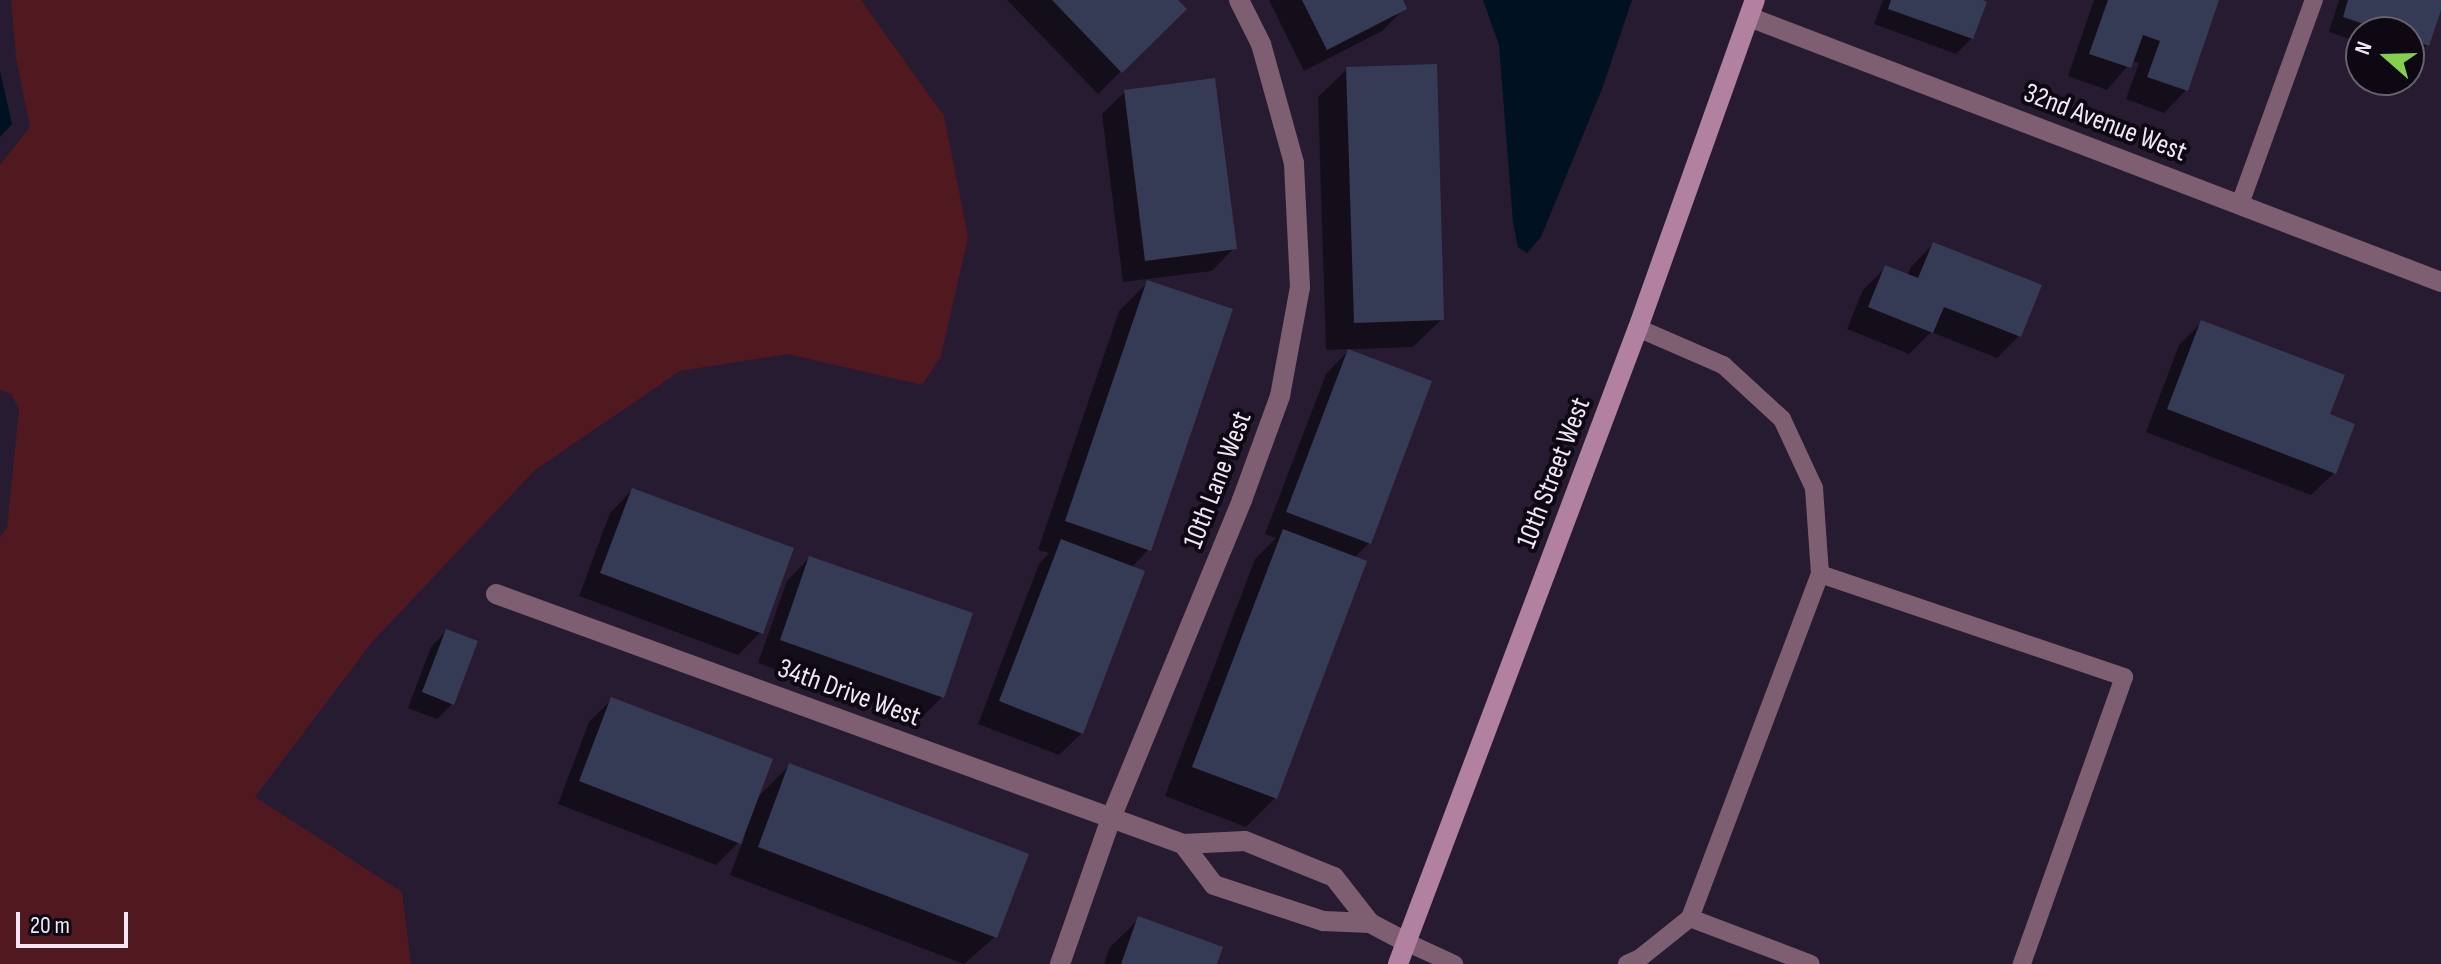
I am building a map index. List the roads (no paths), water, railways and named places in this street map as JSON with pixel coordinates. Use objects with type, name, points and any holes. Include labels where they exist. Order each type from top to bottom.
[{"type":"street","name":"10th Lane West","points":[[1060,964],[1111,818],[1242,500],[1280,396],[1300,287],[1294,163],[1261,44],[1239,0]]},
{"type":"street","name":"32nd Avenue West","points":[[1752,9],[2441,282]]},
{"type":"street","name":"10th Street West","points":[[1398,964],[1638,328],[1752,9]]},
{"type":"street","name":"34th Drive West","points":[[496,594],[1183,844],[1245,841],[1334,877],[1370,923],[1406,942]]},
{"type":"street","name":"34th Drive West","points":[[1183,844],[1214,885],[1323,921],[1370,923]]},
{"type":"lane","points":[[2240,204],[2314,0]]},
{"type":"lane","points":[[1627,964],[1690,918],[1820,574],[1814,488],[1782,419],[1723,365],[1638,328]]},
{"type":"lane","points":[[1820,574],[2124,677],[2022,964]]},
{"type":"lane","points":[[1690,918],[1762,955],[1811,964]]},
{"type":"lane","points":[[1406,942],[1454,964]]},
{"type":"water","points":[[1483,0],[1632,0],[1602,89],[1541,237],[1527,253],[1518,247],[1513,223],[1499,45]]},
{"type":"water","points":[[0,71],[12,124],[0,137]]}]
